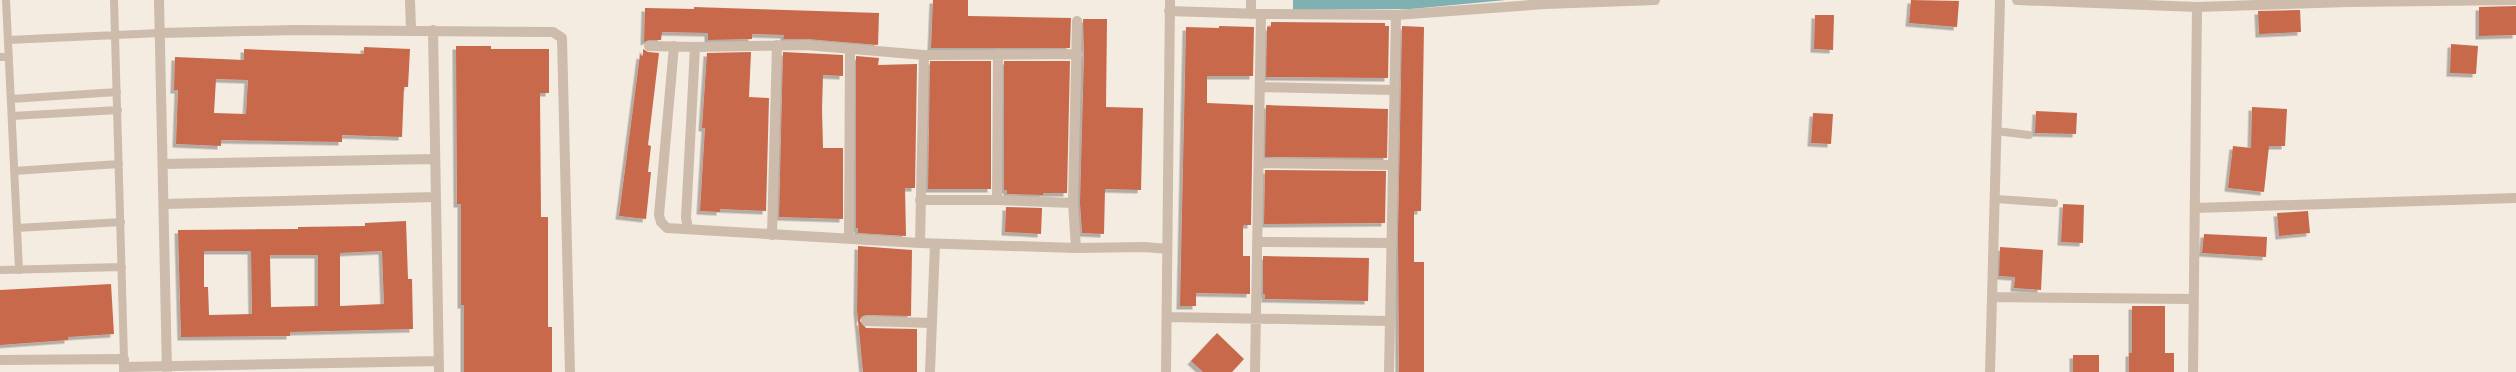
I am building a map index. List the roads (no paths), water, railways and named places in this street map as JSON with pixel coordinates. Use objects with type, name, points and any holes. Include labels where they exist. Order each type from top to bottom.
[{"type":"street","points":[[159,0],[164,164],[167,369]]},
{"type":"street","points":[[410,0],[411,30]]},
{"type":"street","points":[[1166,372],[1170,0]]},
{"type":"street","points":[[1250,14],[1251,0]]},
{"type":"street","points":[[1169,11],[1250,14],[1396,15],[1545,4],[1655,0]]},
{"type":"street","points":[[1990,372],[1996,199],[1996,131],[2000,0]]},
{"type":"street","points":[[2017,0],[2197,7],[2348,2],[2516,0]]},
{"type":"street","points":[[2193,372],[2197,7]]},
{"type":"street","points":[[1255,372],[1260,163],[1261,14]]},
{"type":"street","points":[[1389,372],[1388,321],[1392,243],[1393,90],[1396,15]]},
{"type":"street","points":[[1076,248],[1073,203],[1078,54],[1077,21]]},
{"type":"street","points":[[160,33],[433,30],[553,32],[562,38],[570,372]]},
{"type":"street","points":[[433,30],[439,372]]},
{"type":"street","points":[[772,235],[777,45]]},
{"type":"street","points":[[649,46],[695,47],[806,45],[850,50],[924,55],[1078,54]]},
{"type":"street","points":[[674,46],[659,215],[661,222],[667,228],[688,228],[772,235],[849,238],[935,244],[1076,248],[1145,247],[1167,250]]},
{"type":"street","points":[[688,228],[686,218],[695,47]]},
{"type":"street","points":[[849,238],[850,50]]},
{"type":"street","points":[[997,200],[998,54]]},
{"type":"street","points":[[920,243],[924,55]]},
{"type":"street","points":[[1261,87],[1393,90]]},
{"type":"street","points":[[164,164],[435,159]]},
{"type":"street","points":[[1260,163],[1392,165]]},
{"type":"street","points":[[164,204],[435,197]]},
{"type":"street","points":[[2195,208],[2516,198]]},
{"type":"street","points":[[920,200],[997,200],[1073,203]]},
{"type":"street","points":[[1257,242],[1392,243]]},
{"type":"street","points":[[930,372],[935,244]]},
{"type":"street","points":[[1992,297],[2193,299]]},
{"type":"street","points":[[1167,317],[1256,317],[1388,321]]},
{"type":"street","points":[[866,321],[931,323]]},
{"type":"street","points":[[0,360],[167,369],[438,361]]},
{"type":"lane","points":[[6,0],[19,270]]},
{"type":"lane","points":[[114,0],[118,92],[124,366]]},
{"type":"lane","points":[[8,40],[160,33]]},
{"type":"lane","points":[[0,57],[9,56]]},
{"type":"lane","points":[[11,99],[118,92]]},
{"type":"lane","points":[[12,116],[118,110]]},
{"type":"lane","points":[[1996,131],[2029,135]]},
{"type":"lane","points":[[14,171],[119,164]]},
{"type":"lane","points":[[1996,199],[2054,203]]},
{"type":"lane","points":[[17,228],[121,222]]},
{"type":"lane","points":[[0,270],[122,267]]},
{"type":"water","points":[[1293,0],[1506,0],[1411,9],[1293,10]]}]
